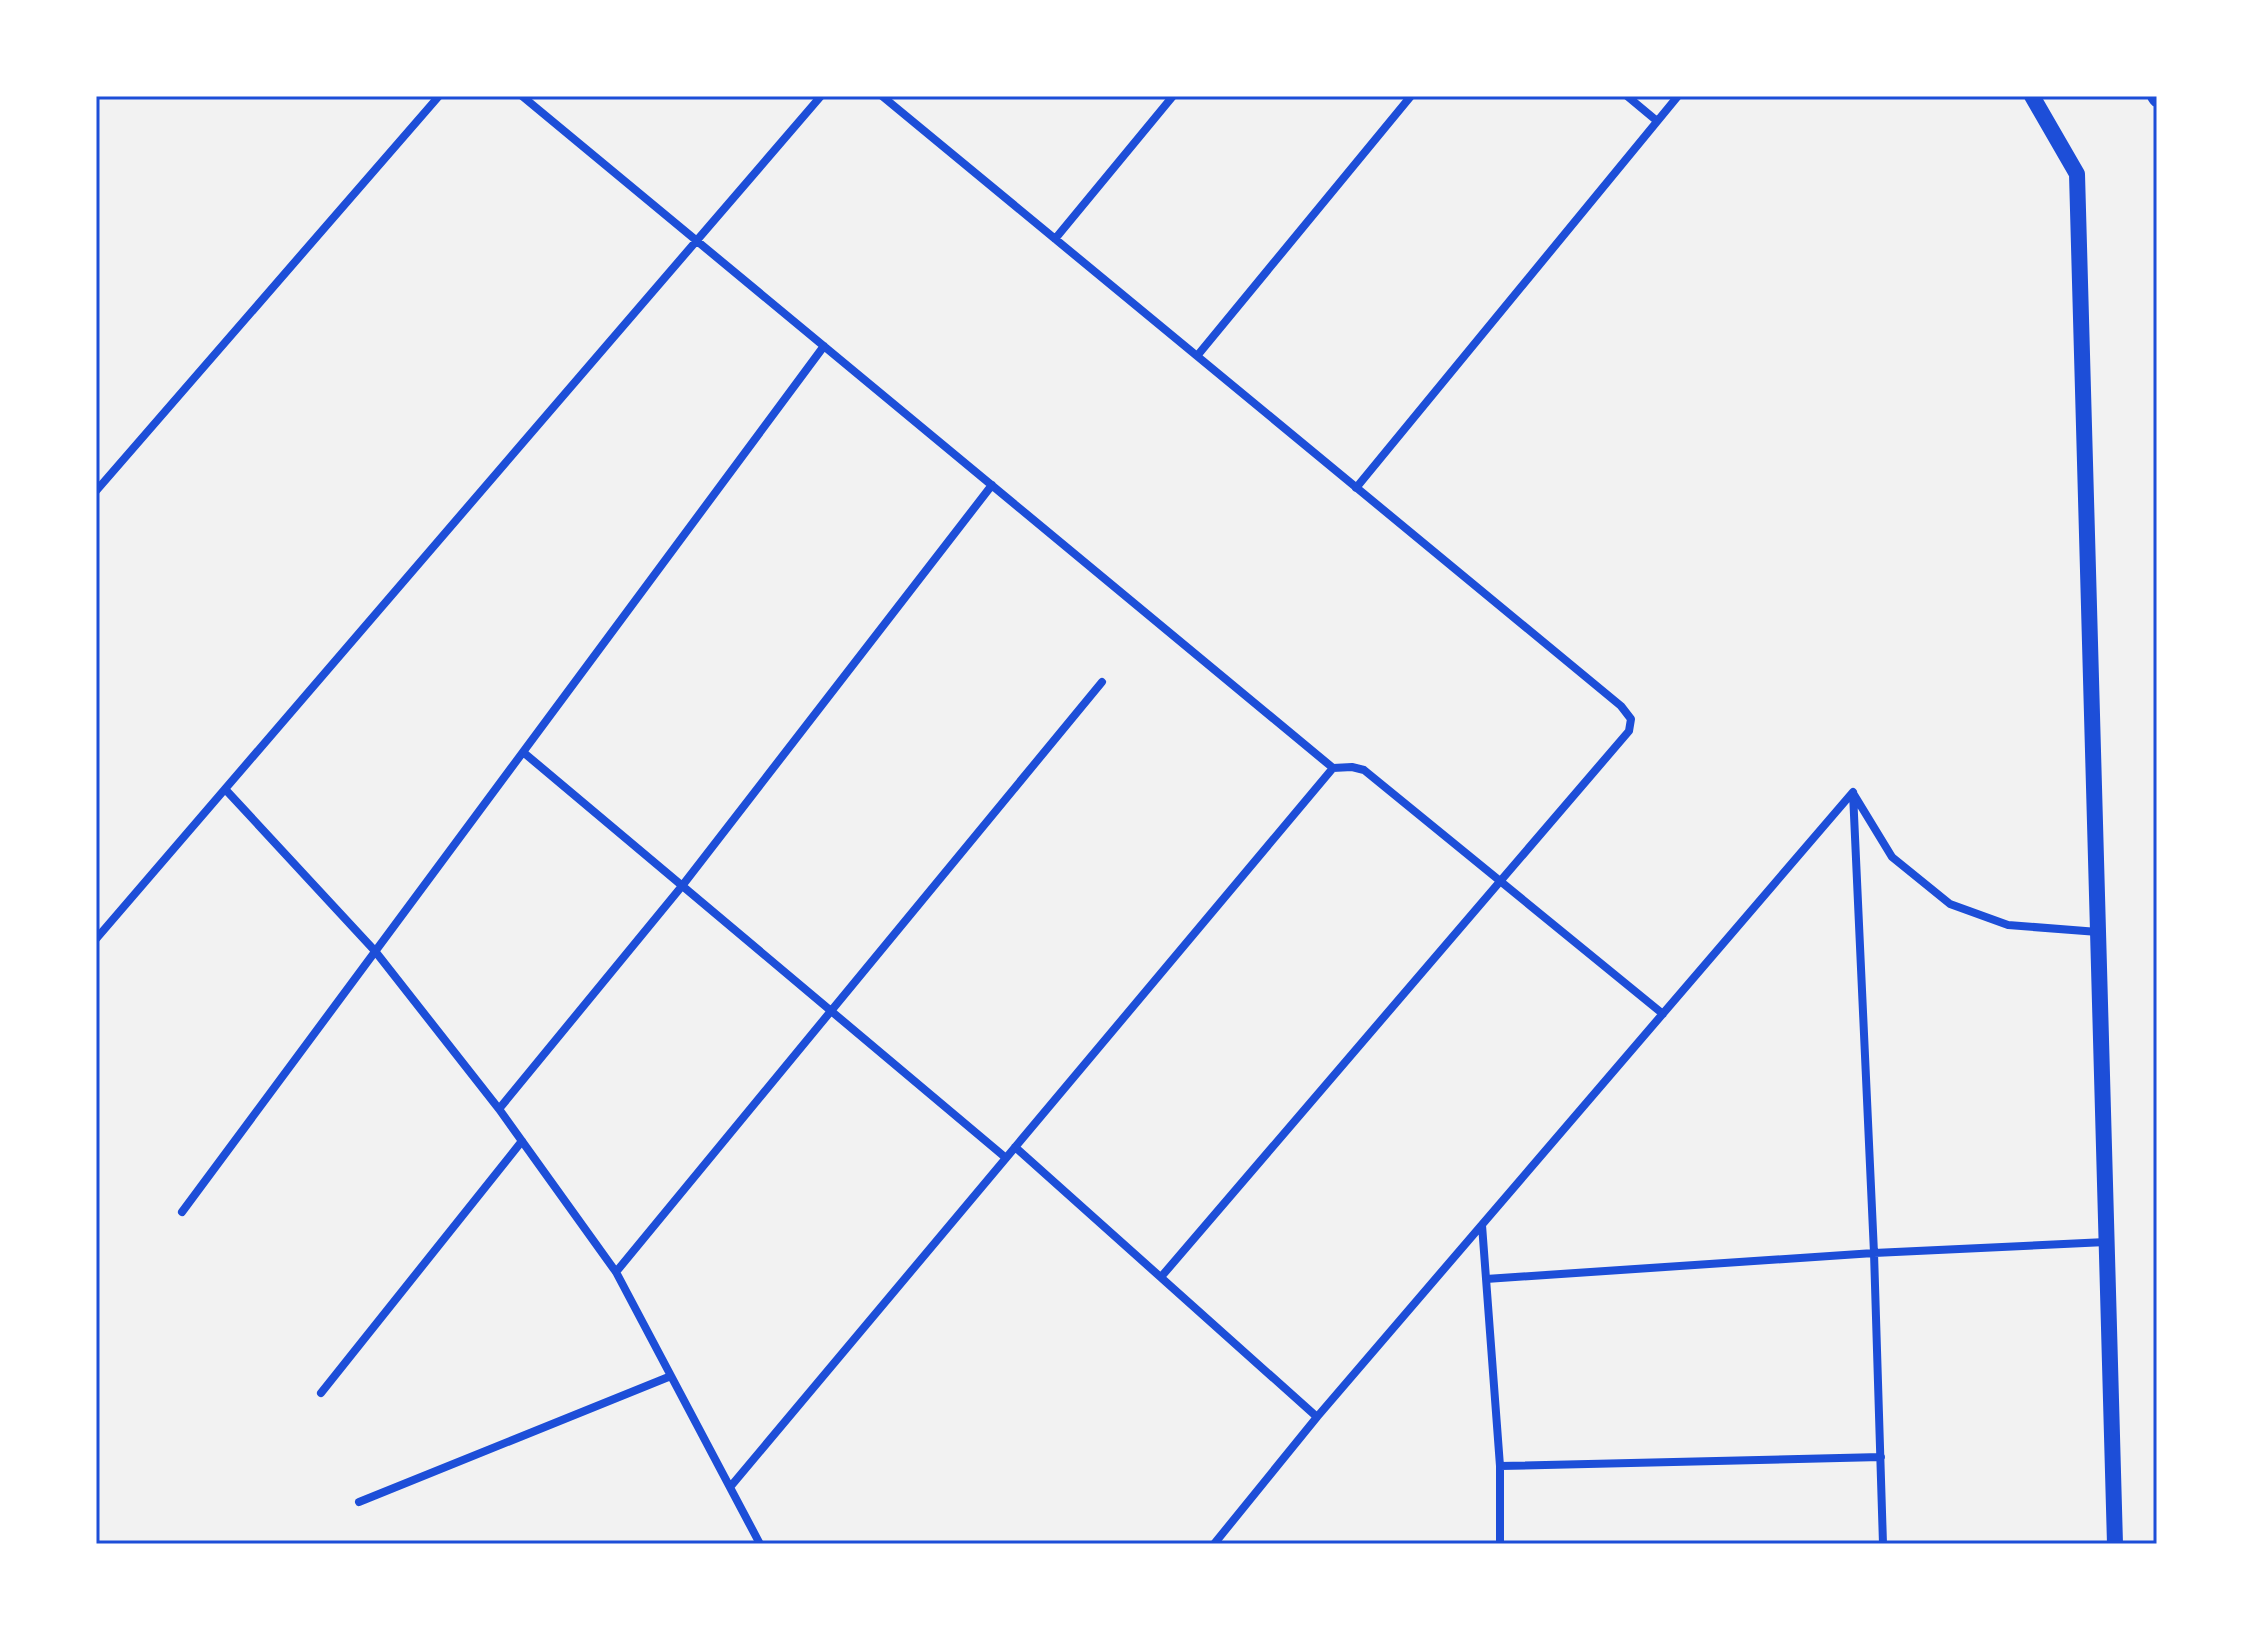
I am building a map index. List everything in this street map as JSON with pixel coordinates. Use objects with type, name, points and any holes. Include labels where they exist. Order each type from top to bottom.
[{"type":"main road","points":[[2032,96],[2077,174],[2115,1544]]},
{"type":"street","points":[[96,491],[439,96]]},
{"type":"street","points":[[522,96],[1333,768],[1364,770],[1663,1014]]},
{"type":"street","points":[[96,939],[821,96]]},
{"type":"street","points":[[882,96],[1621,706],[1631,719],[1629,731],[1161,1277]]},
{"type":"street","points":[[1055,239],[1173,96]]},
{"type":"street","points":[[1197,356],[1411,96]]},
{"type":"street","points":[[1627,96],[1657,121]]},
{"type":"street","points":[[1356,488],[1678,96]]},
{"type":"street","points":[[182,1212],[824,346]]},
{"type":"street","points":[[499,1109],[682,886],[992,485]]},
{"type":"street","points":[[616,1272],[1102,682]]},
{"type":"street","points":[[523,752],[1006,1158]]},
{"type":"street","points":[[731,1486],[1333,768]]},
{"type":"street","points":[[225,789],[375,951],[499,1109],[616,1272],[760,1544]]},
{"type":"street","points":[[1853,792],[1892,857],[1950,904],[2008,925],[2098,932]]},
{"type":"street","points":[[1214,1544],[1317,1417],[1853,792]]},
{"type":"street","points":[[1853,792],[1874,1253],[1883,1544]]},
{"type":"street","points":[[321,1393],[522,1141]]},
{"type":"street","points":[[1015,1147],[1317,1417]]},
{"type":"street","points":[[1482,1225],[1500,1466],[1500,1544]]},
{"type":"street","points":[[1486,1279],[1874,1253],[2107,1242]]},
{"type":"street","points":[[359,1502],[671,1376]]},
{"type":"street","points":[[1500,1466],[1881,1457]]}]
